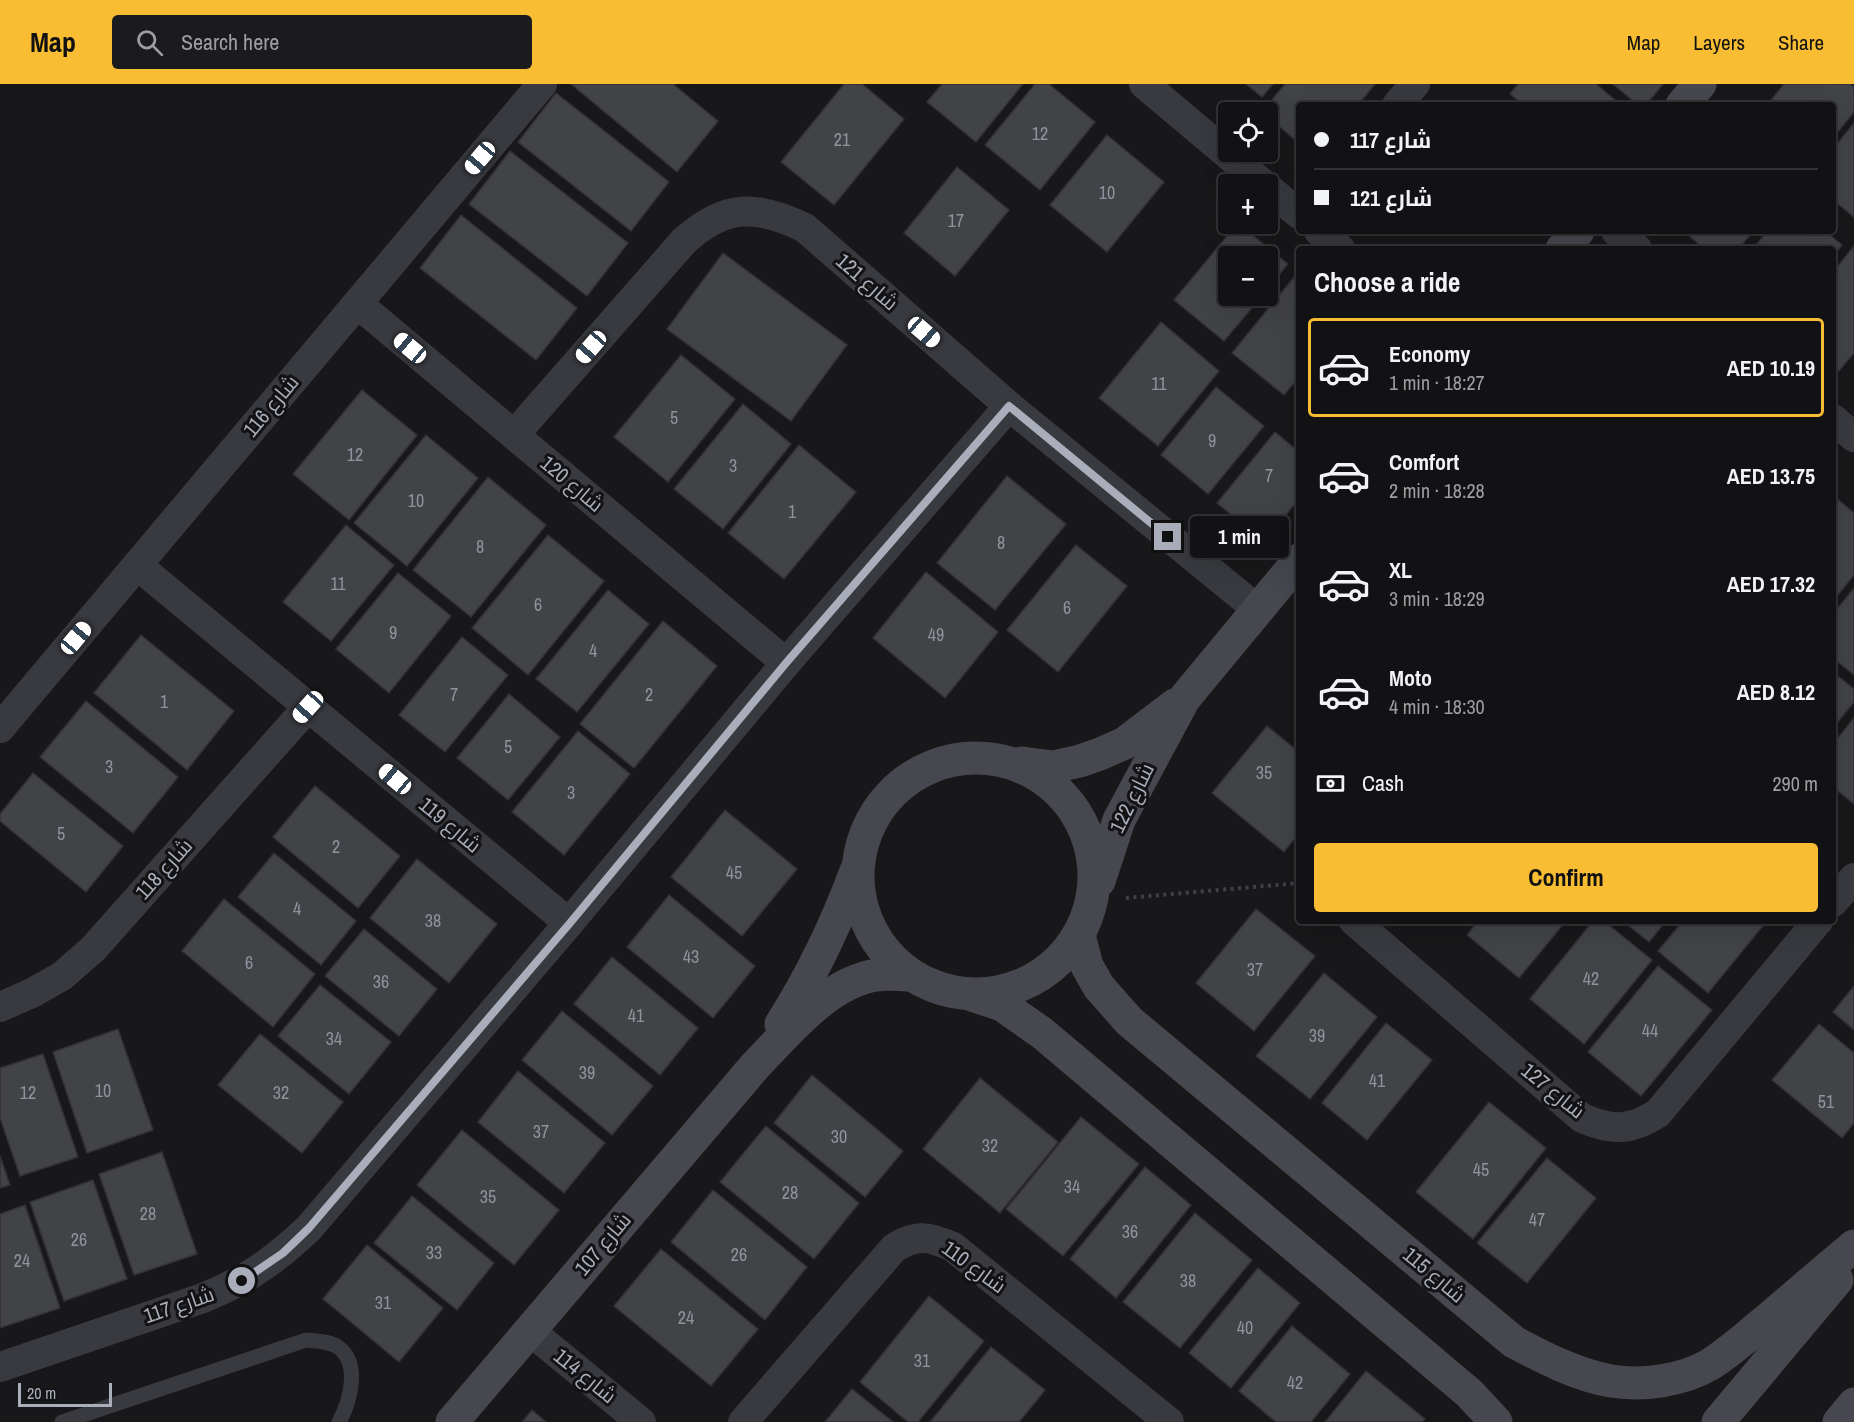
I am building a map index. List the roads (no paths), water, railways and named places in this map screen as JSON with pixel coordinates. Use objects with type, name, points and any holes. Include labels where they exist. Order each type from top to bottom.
[{"type":"street","name":"شارع 116","points":[[0,728],[542,84]]},
{"type":"street","points":[[1144,84],[1251,174]]},
{"type":"street","points":[[1400,102],[1415,84]]},
{"type":"street","points":[[1685,102],[1700,84]]},
{"type":"street","points":[[1278,196],[1296,211]]},
{"type":"street","name":"شارع 121","points":[[514,435],[684,241],[700,226],[725,214],[754,212],[773,215],[805,228],[1009,406],[1257,609]]},
{"type":"street","points":[[1322,234],[1336,246]]},
{"type":"street","points":[[1565,246],[1575,234]]},
{"type":"street","points":[[1620,234],[1634,246]]},
{"type":"street","name":"شارع 120","points":[[358,304],[786,663]]},
{"type":"street","name":"شارع 117","points":[[0,1367],[230,1287],[253,1275],[283,1253],[309,1228],[570,923],[786,663],[1009,406]]},
{"type":"street","points":[[1836,422],[1854,437]]},
{"type":"street","name":"شارع 122","points":[[1092,902],[1119,820],[1184,699],[1296,564]]},
{"type":"street","name":"شارع 119","points":[[136,565],[570,923]]},
{"type":"street","name":"شارع 122","points":[[858,864],[870,822],[895,789],[930,765],[972,756],[1053,767],[1080,761],[1125,743],[1184,699]]},
{"type":"street","name":"شارع 118","points":[[0,1006],[32,993],[62,976],[93,949],[308,707]]},
{"type":"street","points":[[970,995],[1003,992],[1033,981],[1059,961],[1079,935],[1092,902],[1094,858],[1080,817],[1052,783],[1014,762]]},
{"type":"street","points":[[858,864],[862,907],[879,945],[910,975],[939,989],[970,995],[1002,1005],[1042,1033],[1470,1393],[1496,1422]]},
{"type":"street","name":"شارع 107","points":[[754,1066],[812,971],[840,913],[858,864]]},
{"type":"street","name":"شارع 127","points":[[1357,924],[1582,1118],[1608,1127],[1622,1128],[1633,1126],[1658,1113],[1816,924]]},
{"type":"street","name":"شارع 115","points":[[1079,935],[1087,966],[1098,987],[1129,1021],[1514,1342],[1564,1367],[1611,1381],[1646,1383],[1684,1375],[1708,1365],[1741,1341],[1854,1246]]},
{"type":"street","name":"شارع 107","points":[[452,1422],[754,1066],[808,1012],[831,993],[854,982],[878,974],[910,975]]},
{"type":"street","name":"شارع 110","points":[[743,1422],[894,1248],[908,1239],[926,1237],[953,1247],[1169,1422]]},
{"type":"street","points":[[1718,1422],[1854,1260]]},
{"type":"street","name":"شارع 114","points":[[529,1330],[641,1422]]},
{"type":"street","points":[[1839,1422],[1854,1404]]},
{"type":"lane","points":[[62,1422],[306,1340],[337,1346],[346,1355],[351,1369],[351,1390],[347,1408],[339,1422]]}]
